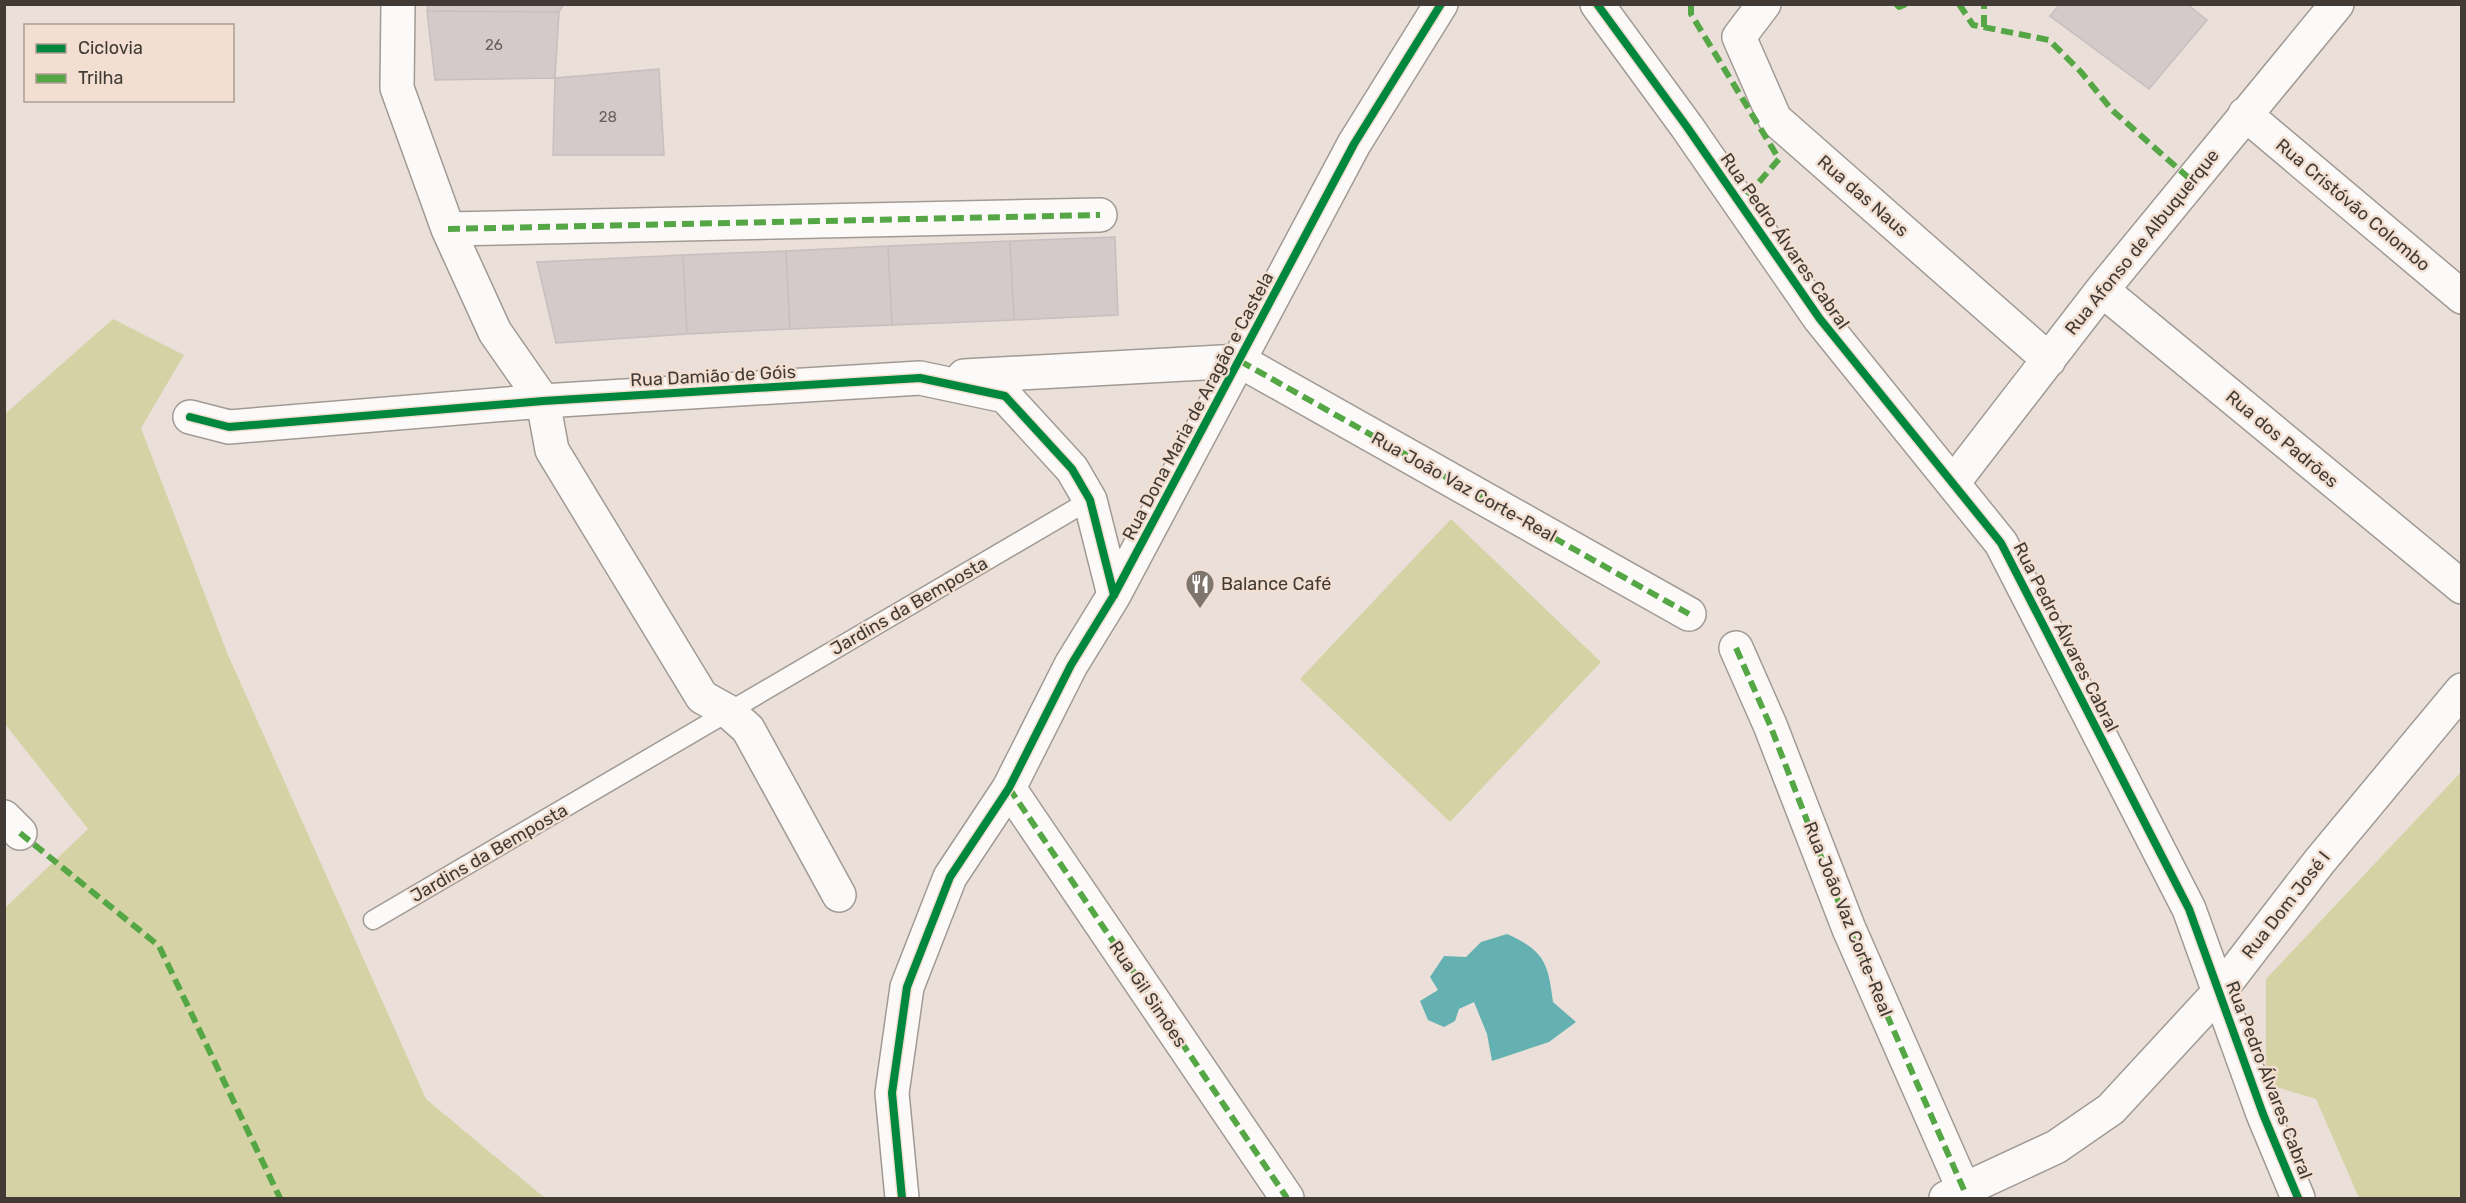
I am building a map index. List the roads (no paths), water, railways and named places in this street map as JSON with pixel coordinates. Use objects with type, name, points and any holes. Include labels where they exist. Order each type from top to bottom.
[{"type":"street","points":[[399,4],[397,88],[448,229],[495,332],[543,401],[552,450],[702,697],[729,712],[748,729],[839,895]]},
{"type":"street","name":"Rua Dona Maria de Aragão e Castela","points":[[902,1198],[892,1094],[908,987],[950,877],[1009,788],[1071,665],[1114,595],[1354,144],[1442,4]]},
{"type":"street","name":"Rua Pedro Álvares Cabral","points":[[1598,4],[1687,127],[1820,319],[2001,543],[2188,909],[2263,1114],[2298,1198]]},
{"type":"street","name":"Rua das Naus","points":[[1764,4],[1739,37],[1775,119],[2049,360]]},
{"type":"street","name":"Rua Afonso de Albuquerque","points":[[1953,483],[2102,290],[2337,4]]},
{"type":"street","name":"Rua Cristóvão Colombo","points":[[2245,114],[2462,297]]},
{"type":"street","points":[[448,229],[1100,215]]},
{"type":"street","name":"Rua dos Padrões","points":[[2102,290],[2462,587]]},
{"type":"street","name":"Rua Damião de Góis","points":[[190,417],[230,427],[543,401],[1240,361]]},
{"type":"street","name":"Rua João Vaz Corte-Real","points":[[1240,361],[1689,614]]},
{"type":"street","name":"Rua Damião de Góis","points":[[921,378],[1005,396],[1072,469],[1090,500],[1114,595]]},
{"type":"street","name":"Rua João Vaz Corte-Real","points":[[1736,648],[1770,725],[1955,1194]]},
{"type":"street","name":"Rua Dom José I","points":[[1955,1194],[2056,1147],[2112,1109],[2219,992],[2326,853],[2462,690]]},
{"type":"street","name":"Rua Gil Simões","points":[[1009,788],[1287,1198]]},
{"type":"lane","name":"Jardins da Bemposta","points":[[373,920],[1090,500]]},
{"type":"water","points":[[1507,934],[1529,946],[1542,959],[1549,977],[1553,1002],[1576,1022],[1549,1042],[1492,1061],[1487,1034],[1474,1002],[1459,1009],[1455,1021],[1444,1027],[1428,1020],[1420,1001],[1438,990],[1430,977],[1444,956],[1466,957],[1481,942]]},
{"type":"place","name":"Balance Café","points":[[1200,610]]}]
